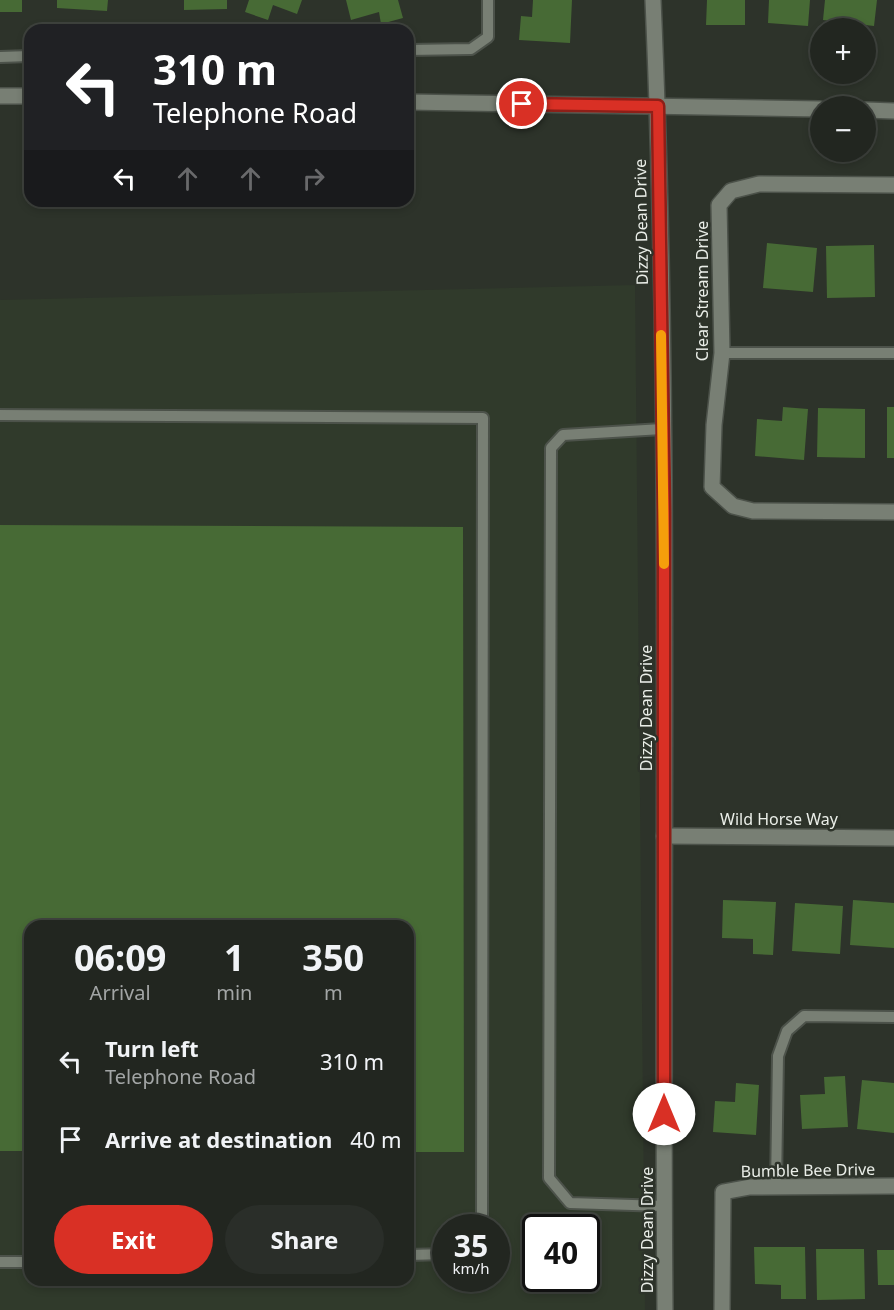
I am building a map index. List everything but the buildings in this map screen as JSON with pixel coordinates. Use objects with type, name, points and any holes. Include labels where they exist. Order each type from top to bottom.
[{"type":"street","name":"Dizzy Dean Drive","points":[[653,0],[658,106],[662,429],[665,1310]]},
{"type":"street","points":[[0,96],[24,96]]},
{"type":"street","points":[[414,102],[810,110]]},
{"type":"street","points":[[876,110],[894,111]]},
{"type":"street","name":"Clear Stream Drive","points":[[894,185],[759,184],[731,191],[719,206],[722,352],[714,425],[712,487],[734,506],[753,511],[894,512]]},
{"type":"street","name":"Wild Horse Way","points":[[664,837],[894,838]]},
{"type":"street","name":"Bumble Bee Drive","points":[[722,1310],[723,1192],[750,1186],[894,1186]]},
{"type":"lane","points":[[414,50],[471,49],[488,37],[488,0]]},
{"type":"lane","points":[[0,57],[24,56]]},
{"type":"lane","points":[[722,352],[894,353]]},
{"type":"lane","points":[[0,415],[483,418],[482,1214]]},
{"type":"lane","points":[[662,429],[562,435],[551,448],[549,1178],[570,1203],[664,1206]]},
{"type":"lane","points":[[776,1186],[778,1056],[787,1031],[804,1016],[894,1017]]},
{"type":"lane","points":[[414,1255],[432,1254]]},
{"type":"lane","points":[[0,1262],[24,1262]]},
{"type":"shaded area","points":[[635,285],[645,1310],[0,1310],[0,300]]},
{"type":"slow traffic","points":[[661,335],[664,564]]},
{"type":"route","points":[[522,104],[658,106],[664,512],[664,1114]]}]
